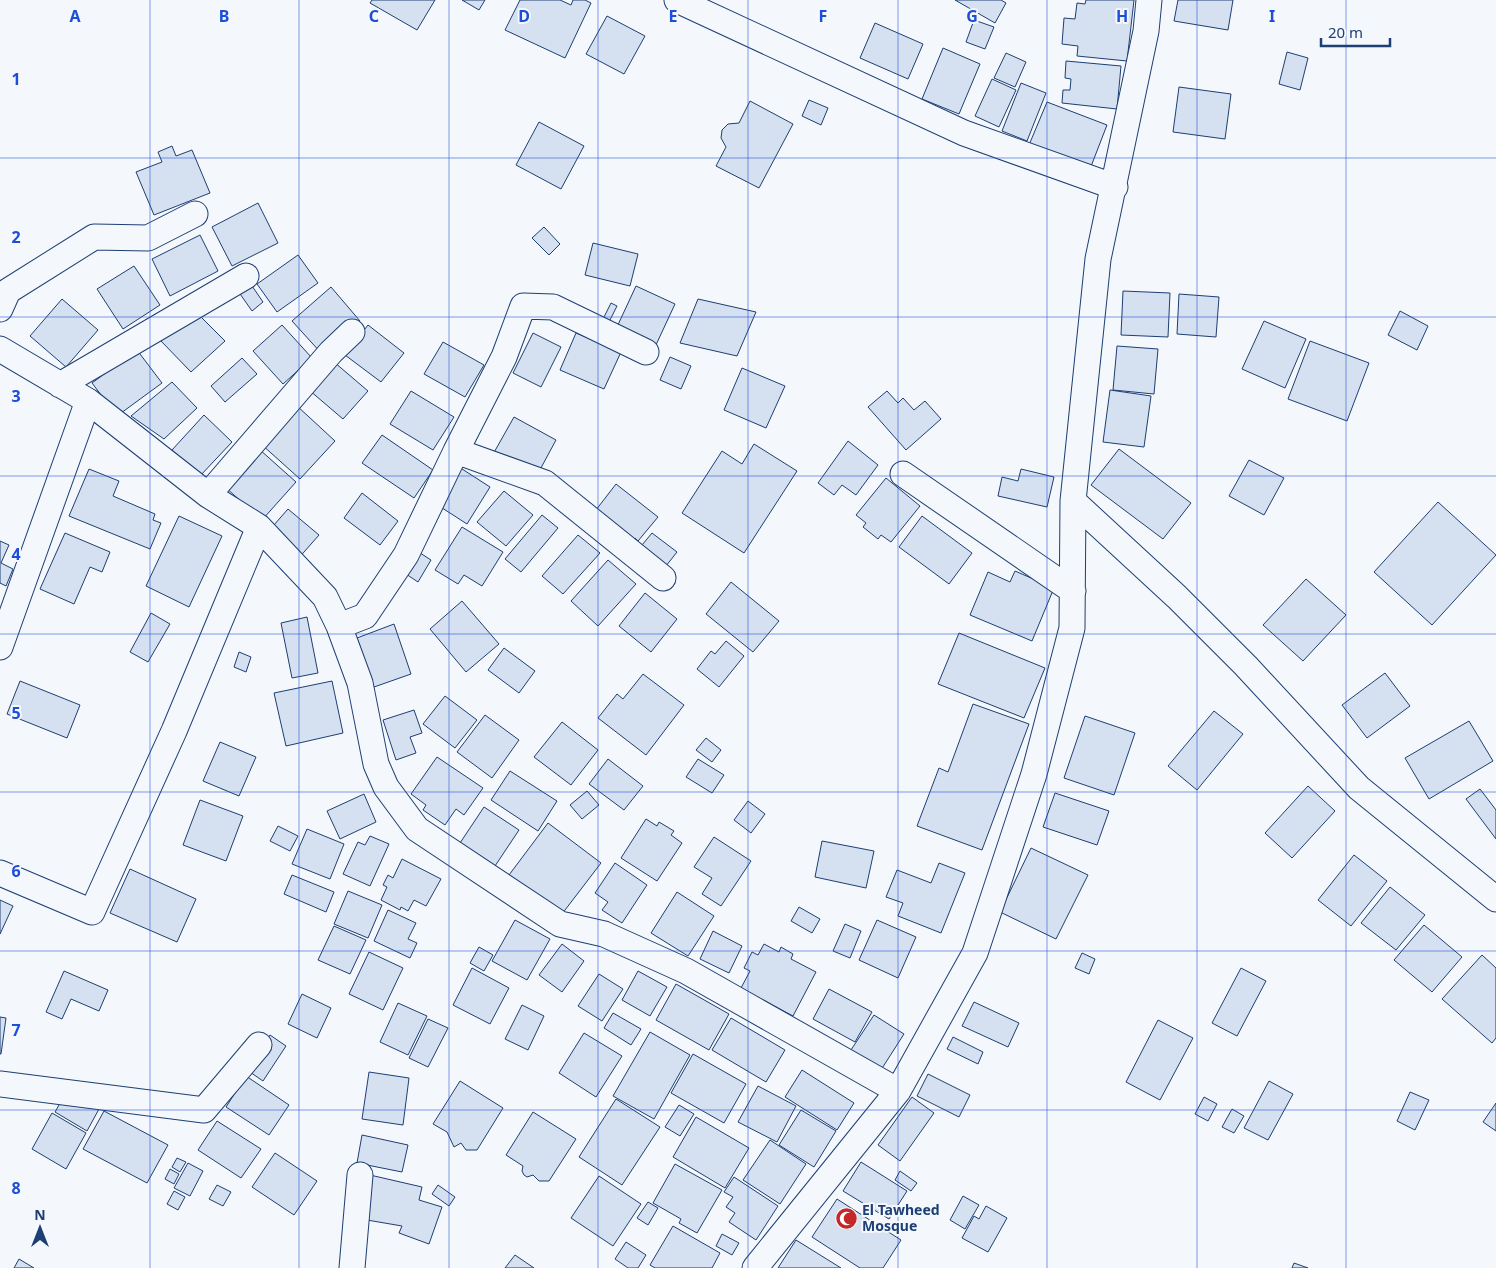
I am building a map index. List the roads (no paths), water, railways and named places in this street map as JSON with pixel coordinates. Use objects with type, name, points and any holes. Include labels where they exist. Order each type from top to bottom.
[{"type":"street","points":[[677,0],[964,133],[1115,187]]},
{"type":"street","points":[[755,1268],[898,1091],[975,953],[1034,774],[1072,628],[1073,501],[1098,259],[1115,187],[1146,31],[1149,0]]},
{"type":"street","points":[[0,310],[8,291],[94,237],[148,238],[195,214]]},
{"type":"street","points":[[60,384],[246,276]]},
{"type":"street","points":[[339,626],[365,616],[406,555],[504,356],[523,306],[553,306],[646,352]]},
{"type":"street","points":[[208,495],[331,352],[352,332]]},
{"type":"street","points":[[0,349],[88,401],[208,495],[259,527],[325,597],[339,626],[360,683],[376,764],[386,787],[416,829],[560,924],[604,934],[686,970],[898,1091]]},
{"type":"street","points":[[0,647],[88,401]]},
{"type":"street","points":[[456,451],[545,483],[663,578]]},
{"type":"street","points":[[903,474],[1073,591]]},
{"type":"street","points":[[1073,501],[1177,597],[1246,666],[1359,788],[1496,899]]},
{"type":"street","points":[[0,873],[92,912],[174,731],[259,527]]},
{"type":"street","points":[[0,1084],[204,1110],[259,1046]]},
{"type":"street","points":[[352,1268],[360,1175]]},
{"type":"place","name":"El Tawheed Mosque","points":[[846,1218]]}]
